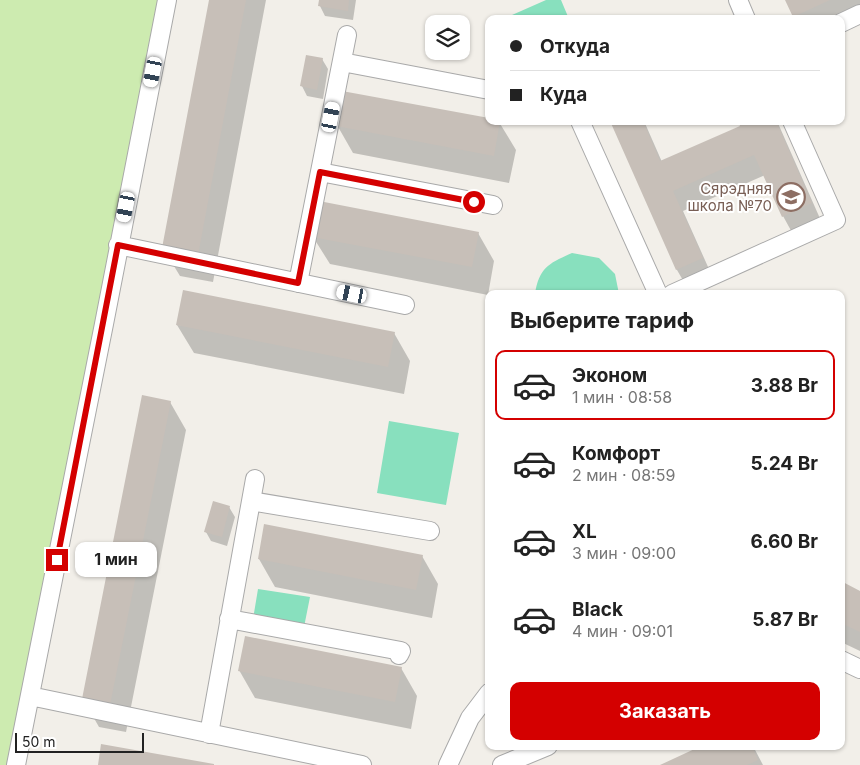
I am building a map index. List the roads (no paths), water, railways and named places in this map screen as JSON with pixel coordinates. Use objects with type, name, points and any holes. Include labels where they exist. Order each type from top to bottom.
[{"type":"lane","points":[[16,765],[167,0]]},
{"type":"lane","points":[[738,0],[744,15]]},
{"type":"lane","points":[[845,21],[860,14]]},
{"type":"lane","points":[[298,283],[347,36]]},
{"type":"lane","points":[[342,62],[485,89]]},
{"type":"lane","points":[[582,125],[656,290]]},
{"type":"lane","points":[[681,290],[836,220],[794,125]]},
{"type":"lane","points":[[320,172],[493,205]]},
{"type":"lane","points":[[118,245],[405,305]]},
{"type":"lane","points":[[209,734],[255,479]]},
{"type":"lane","points":[[251,501],[430,531]]},
{"type":"lane","points":[[229,619],[400,651],[399,655]]},
{"type":"lane","points":[[845,662],[860,669]]},
{"type":"lane","points":[[30,696],[362,765]]},
{"type":"lane","points":[[448,765],[470,718],[485,698]]},
{"type":"lane","points":[[502,765],[538,750]]},
{"type":"place","name":"Сярэдняя школа №70","points":[[791,197]]}]
